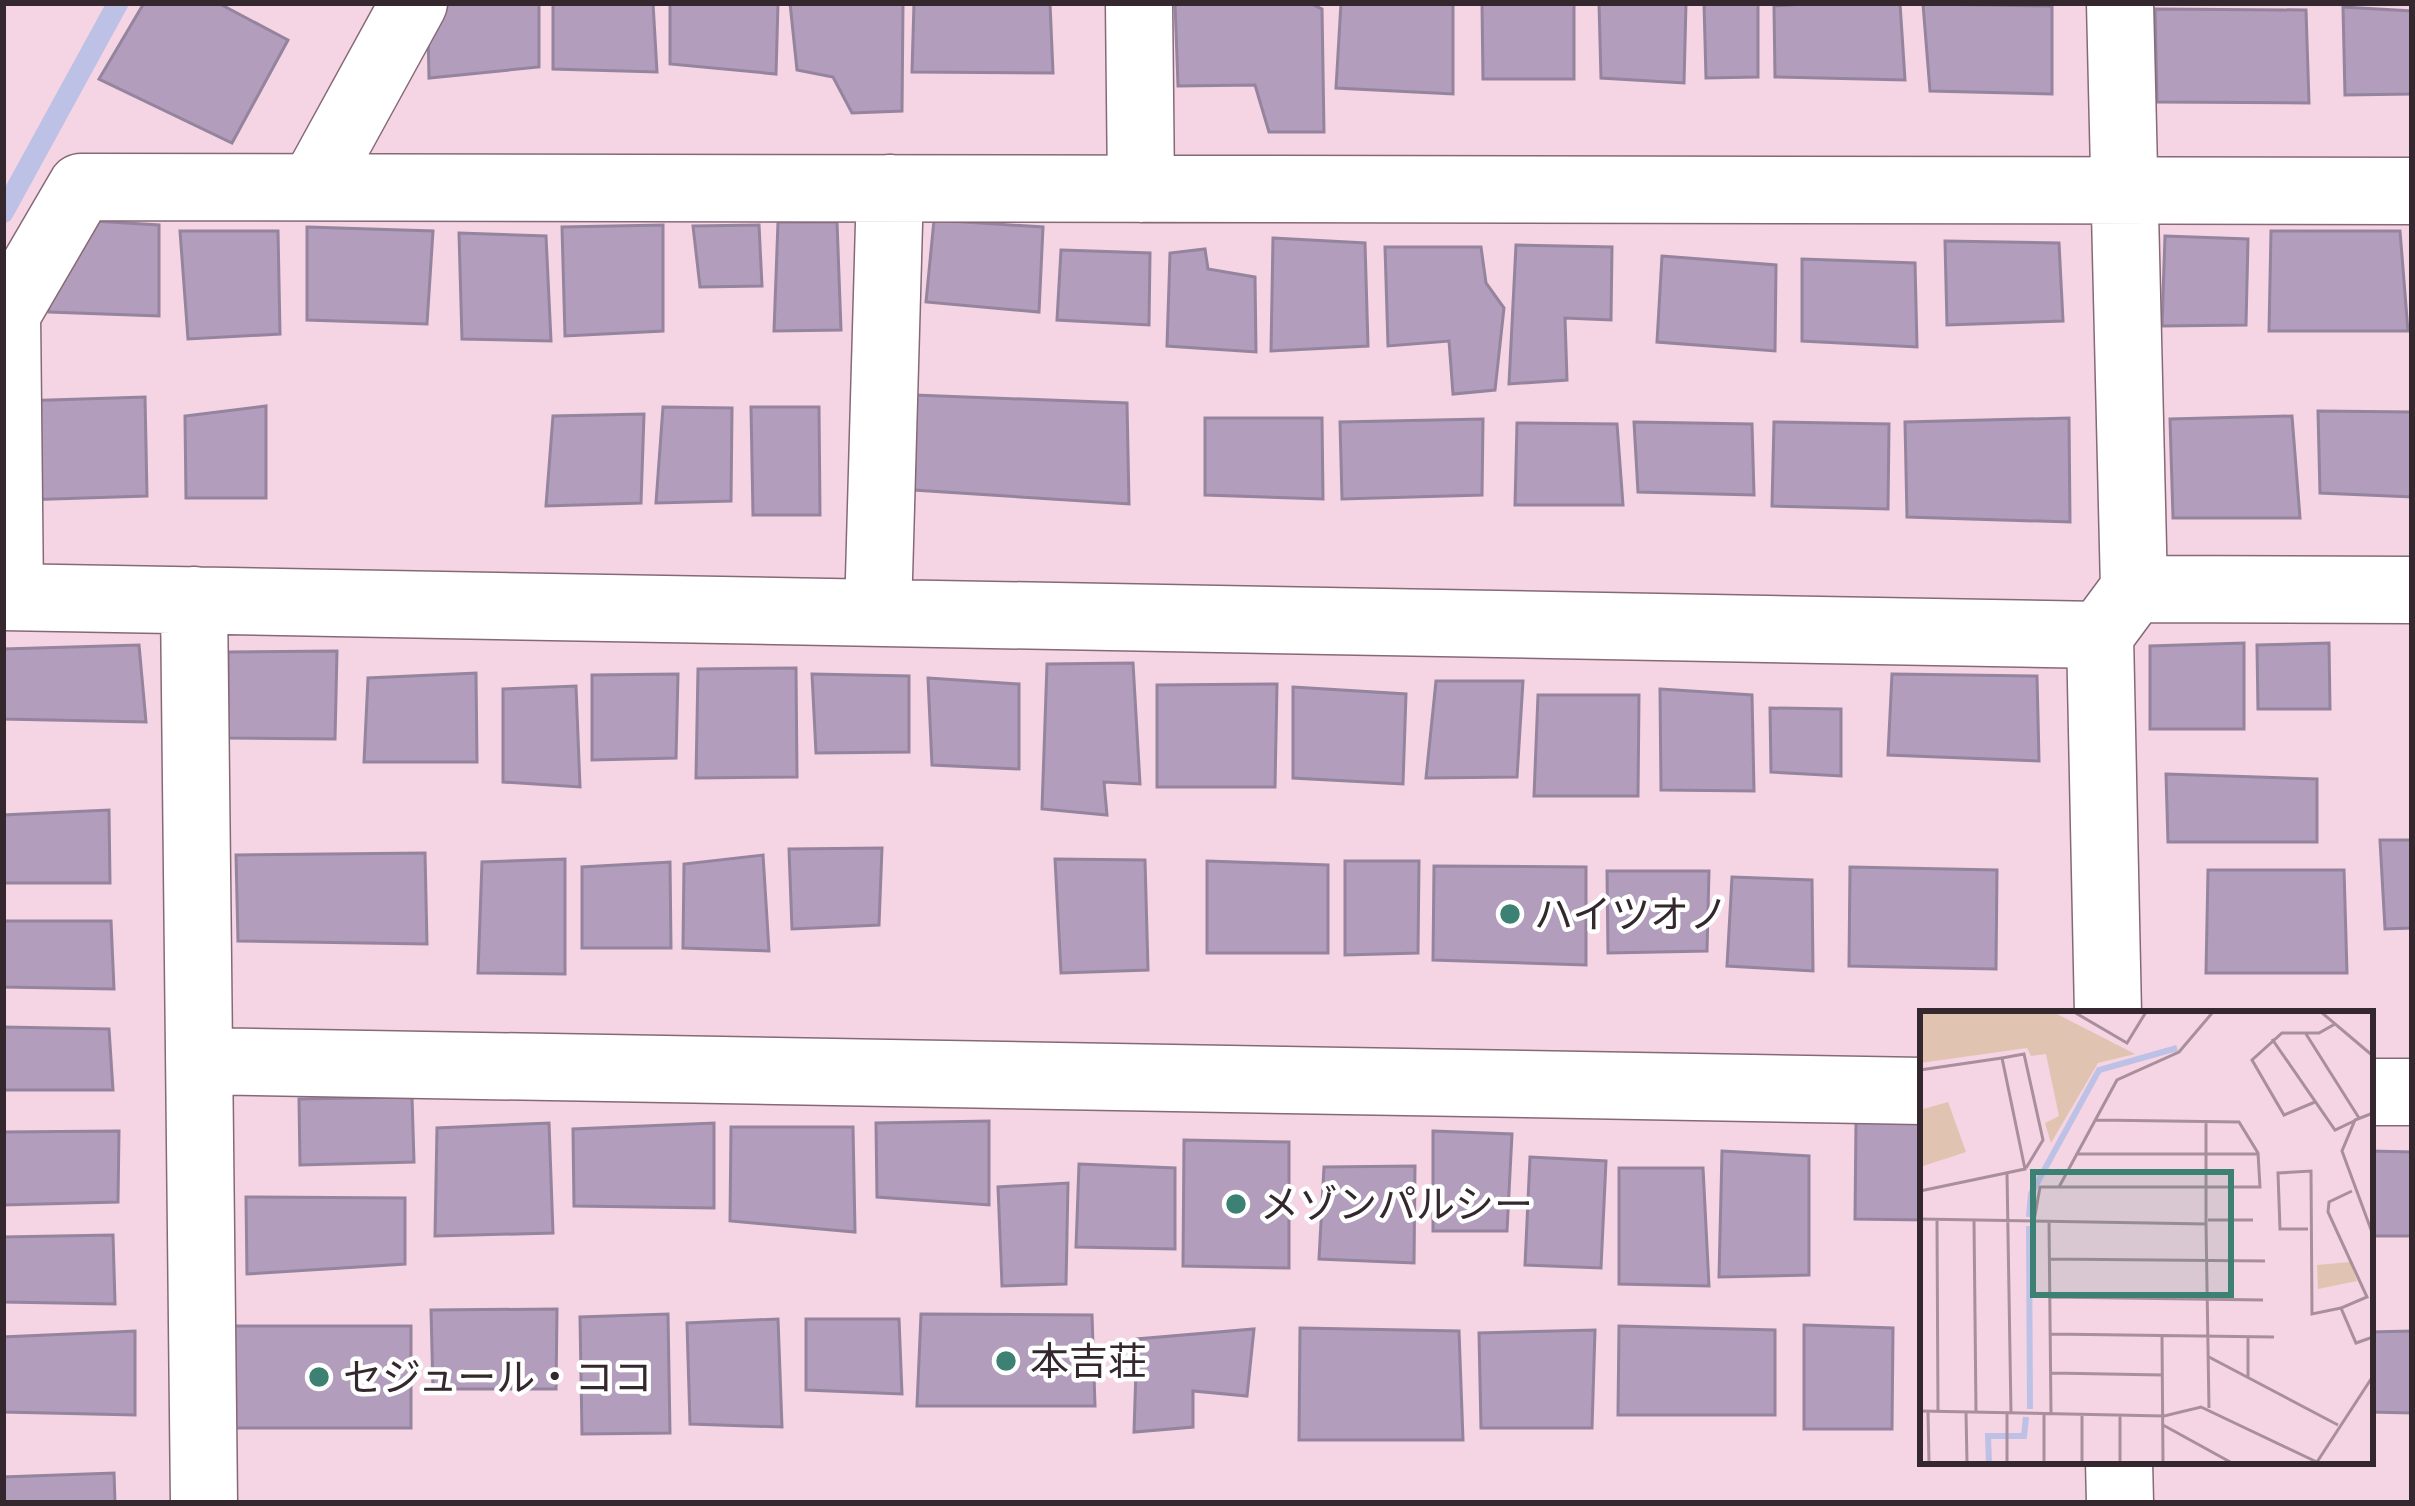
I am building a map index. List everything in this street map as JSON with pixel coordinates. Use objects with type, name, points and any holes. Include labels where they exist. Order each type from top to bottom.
[{"type":"street","points":[[314,187],[414,3]]},
{"type":"street","points":[[1139,3],[1141,189]]},
{"type":"street","points":[[2108,1011],[2125,190],[2120,3]]},
{"type":"street","points":[[2412,191],[81,187],[7,314],[7,597],[878,613],[2117,612],[2412,590]]},
{"type":"street","points":[[878,613],[890,188]]},
{"type":"street","points":[[194,601],[204,1503]]},
{"type":"street","points":[[200,1061],[1920,1090]]},
{"type":"street","points":[[2373,1093],[2412,1092]]},
{"type":"street","points":[[2119,1464],[2120,1503]]},
{"type":"building","points":[[144,3],[218,3],[288,40],[232,143],[99,79]]},
{"type":"building","points":[[448,3],[539,3],[539,67],[429,78],[428,29]]},
{"type":"building","points":[[553,3],[653,3],[657,72],[553,69]]},
{"type":"building","points":[[670,3],[778,3],[776,74],[670,64]]},
{"type":"building","points":[[790,3],[903,3],[902,111],[852,113],[833,77],[797,70]]},
{"type":"building","points":[[914,3],[1050,3],[1053,73],[912,72]]},
{"type":"building","points":[[1175,3],[1309,3],[1322,9],[1324,132],[1269,132],[1255,85],[1178,86]]},
{"type":"building","points":[[1341,3],[1453,3],[1453,94],[1336,88]]},
{"type":"building","points":[[1482,3],[1574,3],[1574,79],[1483,79]]},
{"type":"building","points":[[1599,3],[1686,3],[1684,83],[1601,78]]},
{"type":"building","points":[[1704,3],[1758,3],[1758,77],[1706,78]]},
{"type":"building","points":[[1900,3],[1905,80],[1775,77],[1774,6]]},
{"type":"building","points":[[1923,4],[2052,6],[2052,94],[1930,91]]},
{"type":"building","points":[[2343,7],[2412,11],[2412,94],[2345,95]]},
{"type":"building","points":[[2155,9],[2306,10],[2309,103],[2157,102]]},
{"type":"building","points":[[934,220],[1043,227],[1039,312],[926,302]]},
{"type":"building","points":[[93,221],[159,225],[159,316],[49,312],[45,282]]},
{"type":"building","points":[[778,222],[837,222],[841,330],[774,331]]},
{"type":"building","points":[[663,225],[663,331],[565,336],[562,227]]},
{"type":"building","points":[[759,225],[762,286],[700,287],[693,226]]},
{"type":"building","points":[[307,227],[433,231],[427,324],[307,320]]},
{"type":"building","points":[[180,231],[278,231],[280,334],[188,339]]},
{"type":"building","points":[[2271,231],[2400,231],[2408,331],[2269,331]]},
{"type":"building","points":[[459,233],[546,236],[551,341],[462,339]]},
{"type":"building","points":[[2165,236],[2248,239],[2246,325],[2162,326]]},
{"type":"building","points":[[1273,238],[1365,243],[1368,346],[1271,351]]},
{"type":"building","points":[[1945,241],[2059,243],[2063,321],[1947,325]]},
{"type":"building","points":[[1516,245],[1612,247],[1611,320],[1565,318],[1567,380],[1509,384]]},
{"type":"building","points":[[1385,247],[1481,247],[1486,283],[1504,308],[1495,390],[1453,394],[1449,341],[1388,346]]},
{"type":"building","points":[[1205,249],[1208,269],[1255,277],[1256,352],[1167,346],[1170,253]]},
{"type":"building","points":[[1061,250],[1150,253],[1149,325],[1057,320]]},
{"type":"building","points":[[1662,256],[1776,265],[1775,351],[1657,342]]},
{"type":"building","points":[[1802,259],[1915,263],[1917,347],[1802,341]]},
{"type":"building","points":[[914,395],[1127,403],[1129,504],[914,490]]},
{"type":"building","points":[[145,397],[147,496],[22,500],[19,401]]},
{"type":"building","points":[[266,406],[266,498],[186,498],[185,416]]},
{"type":"building","points":[[663,407],[732,408],[731,501],[656,503]]},
{"type":"building","points":[[751,407],[819,407],[820,515],[753,515]]},
{"type":"building","points":[[2318,411],[2412,412],[2412,497],[2320,493]]},
{"type":"building","points":[[644,414],[641,503],[546,506],[553,416]]},
{"type":"building","points":[[2292,416],[2300,518],[2173,518],[2170,419]]},
{"type":"building","points":[[1205,418],[1322,418],[1323,499],[1205,495]]},
{"type":"building","points":[[2069,418],[2070,522],[1907,517],[1905,422]]},
{"type":"building","points":[[1483,419],[1482,495],[1342,499],[1340,422]]},
{"type":"building","points":[[1634,422],[1752,424],[1754,495],[1638,492]]},
{"type":"building","points":[[1774,422],[1889,424],[1888,509],[1772,506]]},
{"type":"building","points":[[1517,423],[1617,424],[1623,505],[1515,505]]},
{"type":"building","points":[[2244,643],[2244,729],[2150,729],[2150,646]]},
{"type":"building","points":[[2329,643],[2330,709],[2258,709],[2257,645]]},
{"type":"building","points":[[139,645],[146,722],[3,719],[4,649]]},
{"type":"building","points":[[337,651],[335,739],[228,738],[228,652]]},
{"type":"building","points":[[1133,663],[1140,784],[1104,782],[1107,815],[1042,809],[1047,664]]},
{"type":"building","points":[[796,668],[797,777],[696,778],[698,669]]},
{"type":"building","points":[[476,673],[477,762],[364,762],[368,678]]},
{"type":"building","points":[[678,674],[676,758],[592,760],[592,675]]},
{"type":"building","points":[[812,674],[909,676],[909,752],[816,753]]},
{"type":"building","points":[[1892,674],[2037,676],[2039,761],[1888,755]]},
{"type":"building","points":[[928,678],[1019,684],[1019,769],[932,765]]},
{"type":"building","points":[[1436,681],[1523,681],[1517,777],[1426,778]]},
{"type":"building","points":[[1277,684],[1275,787],[1157,787],[1157,685]]},
{"type":"building","points":[[576,686],[580,787],[503,782],[503,689]]},
{"type":"building","points":[[1293,687],[1406,694],[1403,784],[1293,778]]},
{"type":"building","points":[[1660,689],[1752,695],[1754,791],[1661,790]]},
{"type":"building","points":[[1538,695],[1639,695],[1638,796],[1534,796]]},
{"type":"building","points":[[1770,708],[1841,709],[1841,776],[1771,772]]},
{"type":"building","points":[[2166,774],[2317,779],[2317,842],[2168,842]]},
{"type":"building","points":[[109,810],[110,883],[3,883],[3,815]]},
{"type":"building","points":[[2380,840],[2412,840],[2412,928],[2385,929]]},
{"type":"building","points":[[882,848],[879,925],[792,929],[789,849]]},
{"type":"building","points":[[425,853],[427,944],[238,941],[236,855]]},
{"type":"building","points":[[763,855],[769,951],[683,948],[684,864]]},
{"type":"building","points":[[565,859],[565,974],[478,973],[482,862]]},
{"type":"building","points":[[1055,859],[1145,860],[1148,970],[1061,973]]},
{"type":"building","points":[[1207,861],[1328,865],[1328,953],[1207,953]]},
{"type":"building","points":[[1345,861],[1419,861],[1418,953],[1345,955]]},
{"type":"building","points":[[670,862],[671,948],[582,948],[582,867]]},
{"type":"building","name":"ハイツオノ","points":[[1434,866],[1586,867],[1586,965],[1433,960]]},
{"type":"building","points":[[1850,867],[1997,870],[1996,969],[1849,966]]},
{"type":"building","points":[[2208,870],[2344,870],[2347,973],[2206,973]]},
{"type":"building","points":[[1607,871],[1709,871],[1707,951],[1608,953]]},
{"type":"building","points":[[1732,877],[1812,880],[1813,971],[1727,966]]},
{"type":"building","points":[[3,921],[111,921],[114,989],[3,987]]},
{"type":"building","points":[[3,1027],[109,1029],[113,1090],[3,1090]]},
{"type":"building","points":[[412,1097],[414,1162],[300,1165],[299,1099]]},
{"type":"building","points":[[989,1121],[989,1205],[877,1197],[876,1123]]},
{"type":"building","points":[[1856,1121],[1920,1121],[1920,1220],[1855,1219]]},
{"type":"building","points":[[549,1123],[553,1233],[435,1236],[437,1128]]},
{"type":"building","points":[[714,1123],[714,1208],[574,1206],[573,1129]]},
{"type":"building","points":[[731,1127],[853,1127],[855,1232],[730,1221]]},
{"type":"building","points":[[119,1131],[118,1202],[3,1205],[3,1132]]},
{"type":"building","points":[[1433,1131],[1512,1134],[1507,1231],[1433,1231]]},
{"type":"building","name":"メゾンパルシー","points":[[1184,1140],[1289,1142],[1289,1268],[1183,1266]]},
{"type":"building","points":[[1722,1151],[1809,1156],[1809,1275],[1719,1277]]},
{"type":"building","points":[[2373,1151],[2412,1152],[2412,1236],[2373,1236]]},
{"type":"building","points":[[1530,1157],[1606,1161],[1601,1268],[1525,1265]]},
{"type":"building","points":[[1079,1164],[1175,1168],[1175,1249],[1076,1247]]},
{"type":"building","points":[[1415,1166],[1414,1263],[1319,1259],[1324,1167]]},
{"type":"building","points":[[1619,1168],[1703,1168],[1709,1286],[1619,1284]]},
{"type":"building","points":[[1068,1183],[1066,1284],[1002,1286],[998,1187]]},
{"type":"building","points":[[246,1197],[405,1198],[405,1264],[247,1274]]},
{"type":"building","points":[[113,1235],[115,1304],[3,1302],[3,1237]]},
{"type":"building","points":[[557,1309],[556,1389],[433,1389],[431,1310]]},
{"type":"building","points":[[668,1314],[670,1433],[582,1434],[580,1317]]},
{"type":"building","name":"本吉荘","points":[[921,1314],[1092,1315],[1095,1406],[917,1406]]},
{"type":"building","points":[[778,1319],[782,1427],[690,1424],[687,1323]]},
{"type":"building","points":[[806,1319],[899,1319],[902,1394],[806,1390]]},
{"type":"building","points":[[1804,1325],[1893,1328],[1892,1429],[1804,1429]]},
{"type":"building","name":"セジュール・ココ","points":[[228,1326],[411,1326],[411,1428],[228,1428]]},
{"type":"building","points":[[1619,1326],[1775,1330],[1775,1415],[1618,1415]]},
{"type":"building","points":[[1300,1328],[1459,1331],[1463,1440],[1299,1440]]},
{"type":"building","points":[[1254,1329],[1247,1396],[1193,1391],[1193,1427],[1134,1432],[1137,1339]]},
{"type":"building","points":[[1595,1330],[1592,1428],[1481,1428],[1479,1333]]},
{"type":"building","points":[[135,1331],[135,1415],[3,1412],[3,1337]]},
{"type":"building","points":[[2412,1331],[2412,1413],[2373,1412],[2373,1332]]},
{"type":"building","points":[[114,1473],[115,1503],[3,1503],[3,1477]]},
{"type":"waterway","points":[[3,213],[118,3]]},
{"type":"place","name":"ハイツオノ","points":[[1510,914]]},
{"type":"place","name":"メゾンパルシー","points":[[1236,1204]]},
{"type":"place","name":"本吉荘","points":[[1006,1361]]},
{"type":"place","name":"セジュール・ココ","points":[[319,1377]]}]
